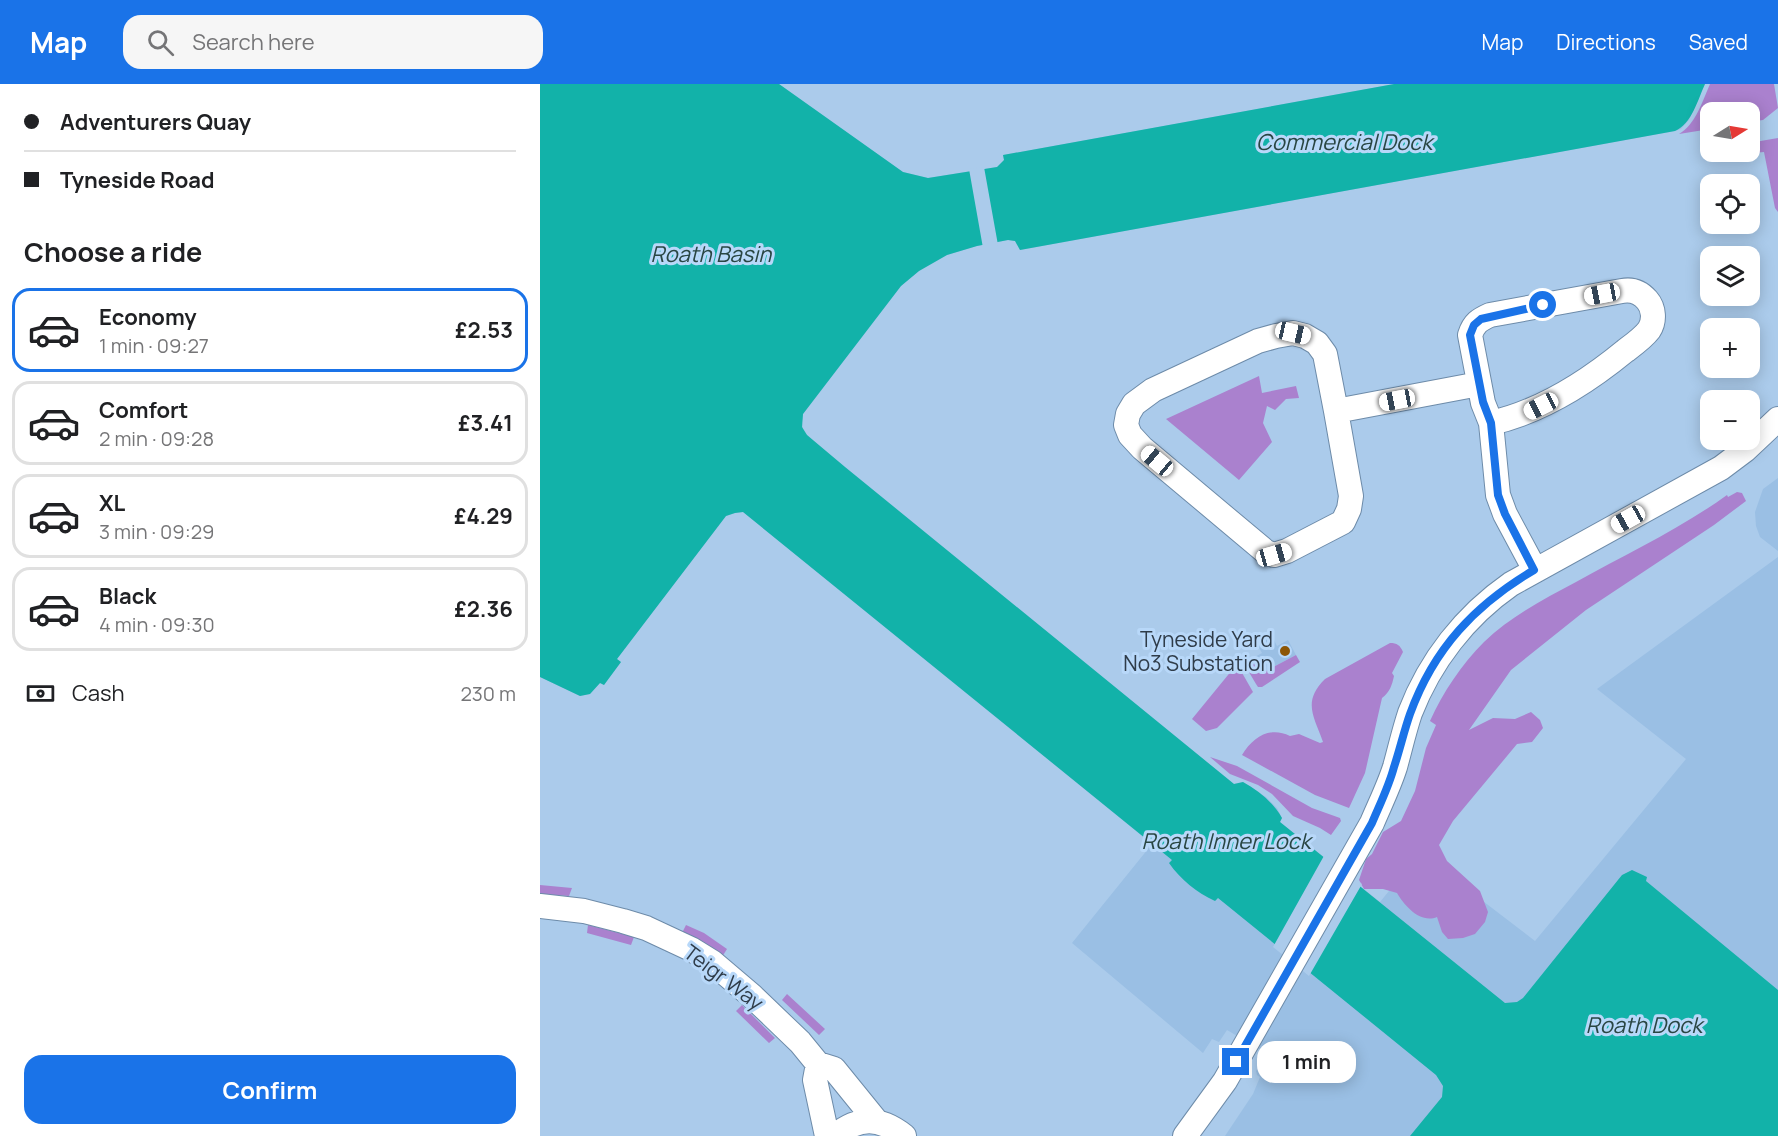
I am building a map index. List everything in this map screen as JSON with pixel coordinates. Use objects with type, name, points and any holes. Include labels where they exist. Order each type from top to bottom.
[{"type":"street","points":[[1491,423],[1511,419],[1537,408],[1612,361],[1650,329],[1653,319],[1652,309],[1647,300],[1638,292],[1630,290],[1503,313],[1481,319],[1474,325],[1470,335],[1483,402],[1491,423],[1498,495],[1505,514],[1534,570]]},
{"type":"street","points":[[1293,333],[1305,336],[1317,343],[1325,354],[1336,411],[1351,496],[1349,509],[1343,522],[1287,551],[1274,555],[1266,552],[1142,448],[1130,435],[1126,425],[1128,414],[1134,404],[1153,390],[1258,340],[1293,333]]},
{"type":"street","points":[[1336,411],[1479,384]]},
{"type":"street","points":[[1185,1136],[1225,1081],[1372,823],[1387,788],[1410,712],[1437,660],[1450,641],[1481,607],[1502,590],[1534,570],[1721,468],[1745,450],[1778,419]]},
{"type":"street","name":"Teigr Way","points":[[540,906],[584,911],[646,928],[691,949],[712,962],[800,1042],[818,1064],[834,1068],[877,1122]]},
{"type":"street","points":[[818,1064],[815,1080],[827,1136]]},
{"type":"street","points":[[835,1136],[855,1124],[877,1122],[892,1127],[904,1136]]},
{"type":"shaded area","points":[[540,84],[779,84],[903,172],[928,178],[997,167],[1004,160],[1003,155],[1394,84],[1705,84],[1689,120],[1681,129],[1675,131],[1020,250],[1015,241],[1008,240],[947,255],[919,271],[901,286],[803,414],[802,422],[803,431],[812,440],[1234,784],[1243,782],[1266,797],[1277,808],[1282,818],[1280,822],[1380,902],[1420,853],[1535,941],[1686,759],[1597,689],[1778,557],[1778,1136],[1225,1136],[1253,1094],[1260,1077],[1256,1071],[1266,1053],[1227,1030],[1219,1042],[1212,1039],[1203,1053],[1072,943],[1152,844],[743,512],[726,516],[617,659],[621,662],[604,685],[600,683],[590,694],[580,696],[540,677]]},
{"type":"shaded area","points":[[1710,84],[1774,84],[1778,108],[1760,120],[1760,102],[1702,102]]},
{"type":"shaded area","points":[[1700,107],[1700,131],[1679,134],[1685,130]]},
{"type":"shaded area","points":[[1778,138],[1778,212],[1775,208],[1764,152],[1760,152],[1760,141]]},
{"type":"shaded area","points":[[1259,376],[1262,393],[1296,386],[1299,398],[1286,399],[1275,410],[1267,406],[1263,423],[1272,442],[1239,480],[1166,419]]},
{"type":"shaded area","points":[[1778,478],[1778,551],[1760,537],[1755,512],[1763,489]]},
{"type":"shaded area","points":[[1737,492],[1742,493],[1746,501],[1714,525],[1586,610],[1511,670],[1469,730],[1493,718],[1515,719],[1531,712],[1540,720],[1543,728],[1532,742],[1517,744],[1453,821],[1439,845],[1447,861],[1480,891],[1488,912],[1485,922],[1475,934],[1448,939],[1442,932],[1437,917],[1419,916],[1408,908],[1397,893],[1383,889],[1364,889],[1359,880],[1366,859],[1372,854],[1383,832],[1401,821],[1415,791],[1426,748],[1436,725],[1430,721],[1454,679],[1484,642],[1505,624],[1528,609],[1672,530],[1727,495],[1728,497]]},
{"type":"shaded area","points":[[1272,636],[1277,646],[1288,640],[1296,655],[1260,674],[1251,659],[1262,653],[1257,644]]},
{"type":"shaded area","points":[[1390,643],[1398,645],[1403,652],[1392,673],[1394,676],[1390,688],[1382,698],[1365,773],[1349,808],[1315,795],[1242,755],[1257,738],[1269,733],[1283,733],[1290,736],[1299,734],[1320,743],[1323,742],[1312,709],[1312,702],[1318,687],[1325,679]]},
{"type":"shaded area","points":[[1296,655],[1300,662],[1262,687],[1258,687],[1243,662],[1251,659],[1260,674]]},
{"type":"shaded area","points":[[1237,664],[1253,692],[1217,728],[1206,731],[1192,719]]},
{"type":"shaded area","points":[[1210,757],[1237,766],[1312,808],[1340,818],[1341,821],[1331,835],[1293,816],[1272,794],[1258,785],[1230,774]]},
{"type":"shaded area","points":[[540,885],[572,888],[569,896],[540,894]]},
{"type":"shaded area","points":[[588,925],[634,937],[631,945],[587,933]]},
{"type":"shaded area","points":[[686,925],[704,933],[727,949],[722,957],[682,933]]},
{"type":"shaded area","points":[[787,994],[825,1029],[819,1035],[782,1000]]},
{"type":"shaded area","points":[[742,1005],[775,1038],[769,1043],[736,1011]]},
{"type":"water","points":[[540,84],[779,84],[903,172],[928,178],[997,167],[1004,160],[1003,155],[1394,84],[1705,84],[1690,117],[1681,128],[1675,131],[1020,250],[1015,241],[1008,240],[947,255],[919,271],[901,286],[803,414],[802,427],[807,435],[845,467],[1234,784],[1243,782],[1260,793],[1278,812],[1282,818],[1280,822],[1505,1003],[1517,1002],[1523,998],[1622,875],[1632,870],[1647,877],[1646,881],[1778,990],[1778,1136],[1410,1136],[1442,1097],[1443,1086],[1436,1075],[1218,898],[1215,901],[1189,885],[1169,863],[1172,860],[743,512],[726,516],[617,659],[621,662],[604,685],[600,683],[590,694],[580,696],[540,677]]},
{"type":"pier","points":[[984,167],[998,245],[983,248],[969,169]]},
{"type":"pier","points":[[1325,854],[1362,884],[1309,976],[1273,947]]},
{"type":"place","name":"Tyneside Yard No3 Substation","points":[[1285,651]]},
{"type":"route","points":[[1236,1062],[1372,823],[1395,767],[1410,712],[1437,660],[1450,641],[1481,607],[1534,570],[1505,514],[1498,495],[1495,445],[1491,423],[1483,402],[1470,335],[1474,325],[1490,315],[1543,305]]},
{"type":"water label","name":"Commercial Dock","points":[[1344,142]]},
{"type":"water label","name":"Roath Basin","points":[[711,254]]},
{"type":"water label","name":"Roath Inner Lock","points":[[1226,841]]},
{"type":"water label","name":"Roath Dock","points":[[1644,1025]]}]
